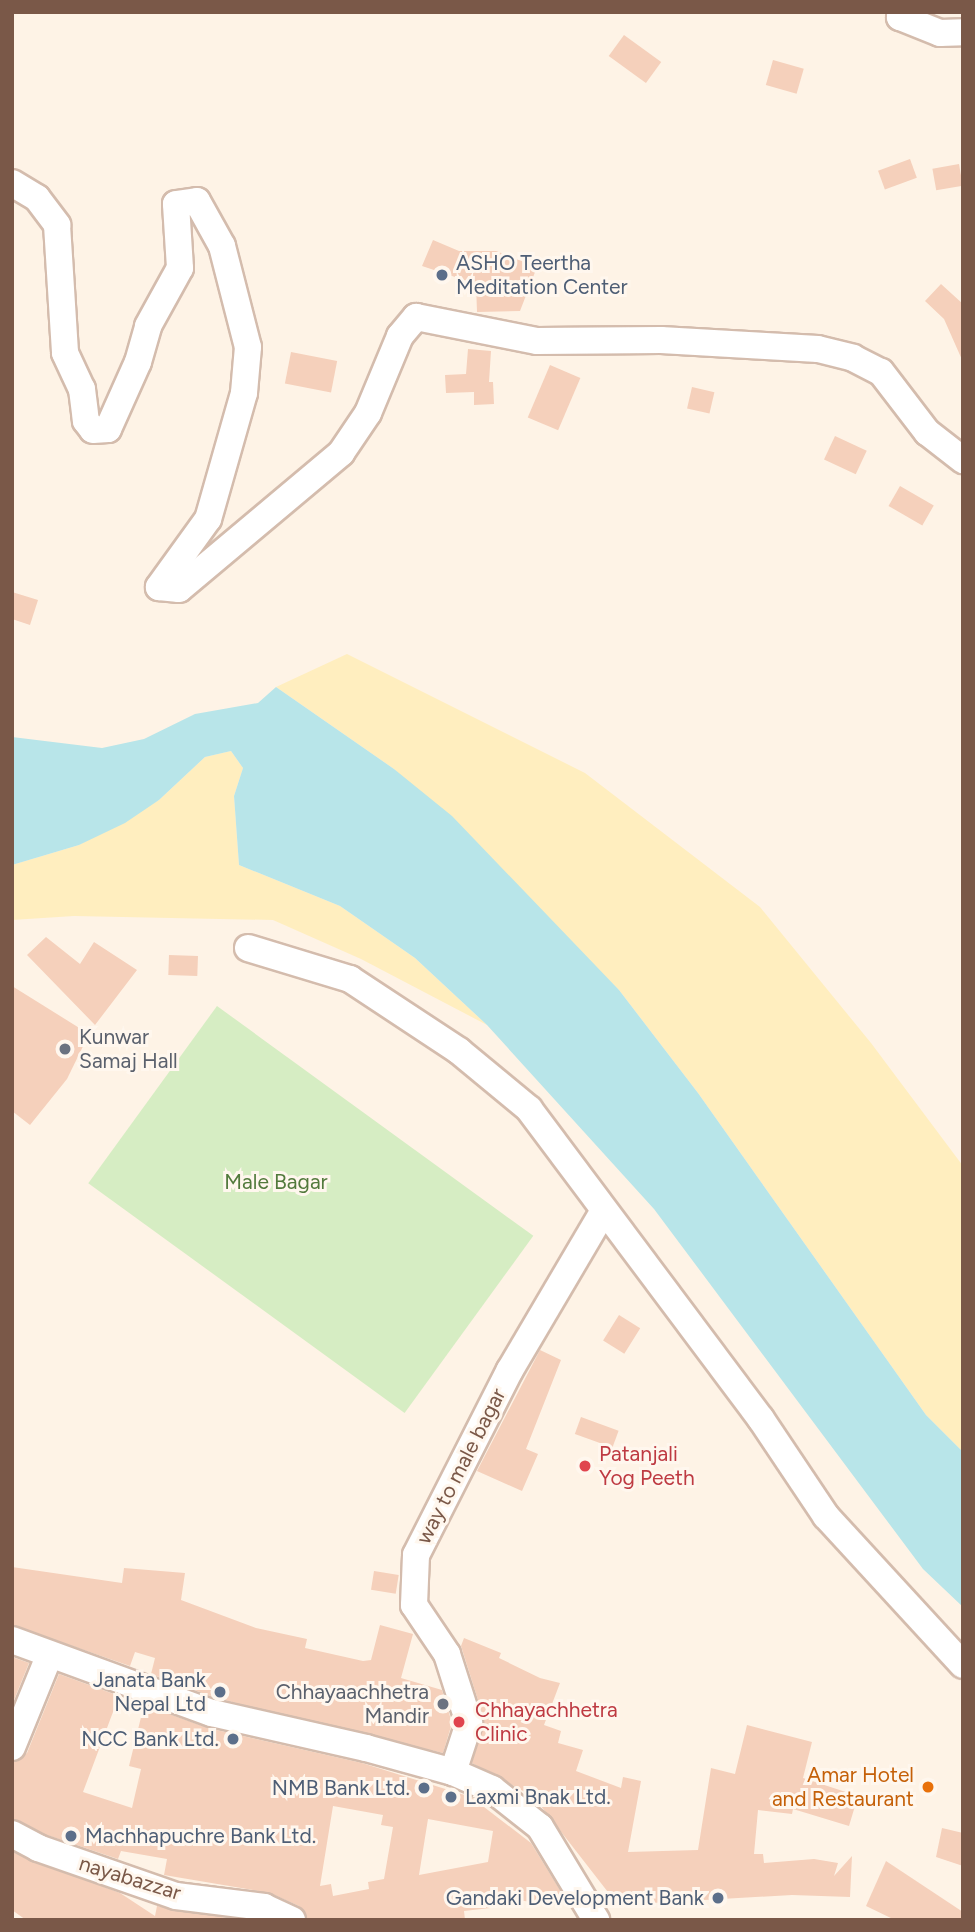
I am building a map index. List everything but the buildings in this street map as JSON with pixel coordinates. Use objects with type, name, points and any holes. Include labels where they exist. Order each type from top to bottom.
[{"type":"street","points":[[903,12],[900,17],[940,33],[963,32]]},
{"type":"street","points":[[12,183],[37,198],[57,225],[65,353],[82,389],[86,421],[93,430],[108,429],[138,362],[148,326],[180,268],[176,204],[197,201],[222,246],[248,347],[244,393],[208,519],[159,587],[179,589],[341,453],[368,413],[400,336],[416,317],[537,341],[661,340],[818,349],[853,358],[881,372],[927,432],[963,460]]},
{"type":"street","points":[[248,948],[350,979],[459,1051],[529,1109],[603,1212],[761,1419],[826,1516],[963,1665]]},
{"type":"street","name":"way to male bagar","points":[[453,1772],[469,1723],[447,1654],[414,1605],[416,1555],[510,1370],[603,1212]]},
{"type":"street","points":[[12,1640],[212,1713],[453,1772],[508,1798],[540,1827],[596,1920]]},
{"type":"street","points":[[12,1747],[50,1654]]},
{"type":"street","name":"nayabazzar","points":[[12,1835],[38,1849],[176,1896],[264,1907],[292,1920]]},
{"type":"green space","name":"Male Bagar","points":[[217,1006],[533,1236],[405,1413],[88,1183]]},
{"type":"sand","points":[[347,654],[585,773],[760,907],[871,1043],[963,1166],[963,1452],[926,1415],[698,1093],[619,990],[394,769],[276,687]]},
{"type":"sand","points":[[231,751],[243,768],[234,796],[239,865],[340,906],[415,958],[487,1025],[361,959],[273,920],[74,916],[12,920],[12,865],[79,845],[159,800],[205,757]]},
{"type":"water","points":[[276,687],[394,769],[452,816],[619,990],[698,1093],[926,1415],[963,1452],[963,1607],[923,1569],[654,1209],[487,1025],[415,958],[340,906],[239,865],[234,796],[243,768],[231,751],[205,757],[159,800],[125,823],[79,845],[12,865],[12,737],[102,748],[144,739],[195,714],[258,703]]},
{"type":"place","name":"ASHO Teertha Meditation Center","points":[[442,275]]},
{"type":"place","name":"Kunwar Samaj Hall","points":[[65,1049]]},
{"type":"place","name":"Patanjali Yog Peeth","points":[[585,1466]]},
{"type":"place","name":"Janata Bank Nepal Ltd","points":[[220,1692]]},
{"type":"place","name":"Chhayaachhetra Mandir","points":[[443,1704]]},
{"type":"place","name":"Chhayachhetra Clinic","points":[[459,1722]]},
{"type":"place","name":"NCC Bank Ltd.","points":[[233,1739]]},
{"type":"place","name":"Amar Hotel and Restaurant","points":[[928,1787]]},
{"type":"place","name":"NMB Bank Ltd.","points":[[424,1788]]},
{"type":"place","name":"Laxmi Bnak Ltd.","points":[[451,1797]]},
{"type":"place","name":"Machhapuchre Bank Ltd.","points":[[71,1836]]},
{"type":"place","name":"Gandaki Development Bank","points":[[718,1898]]}]
